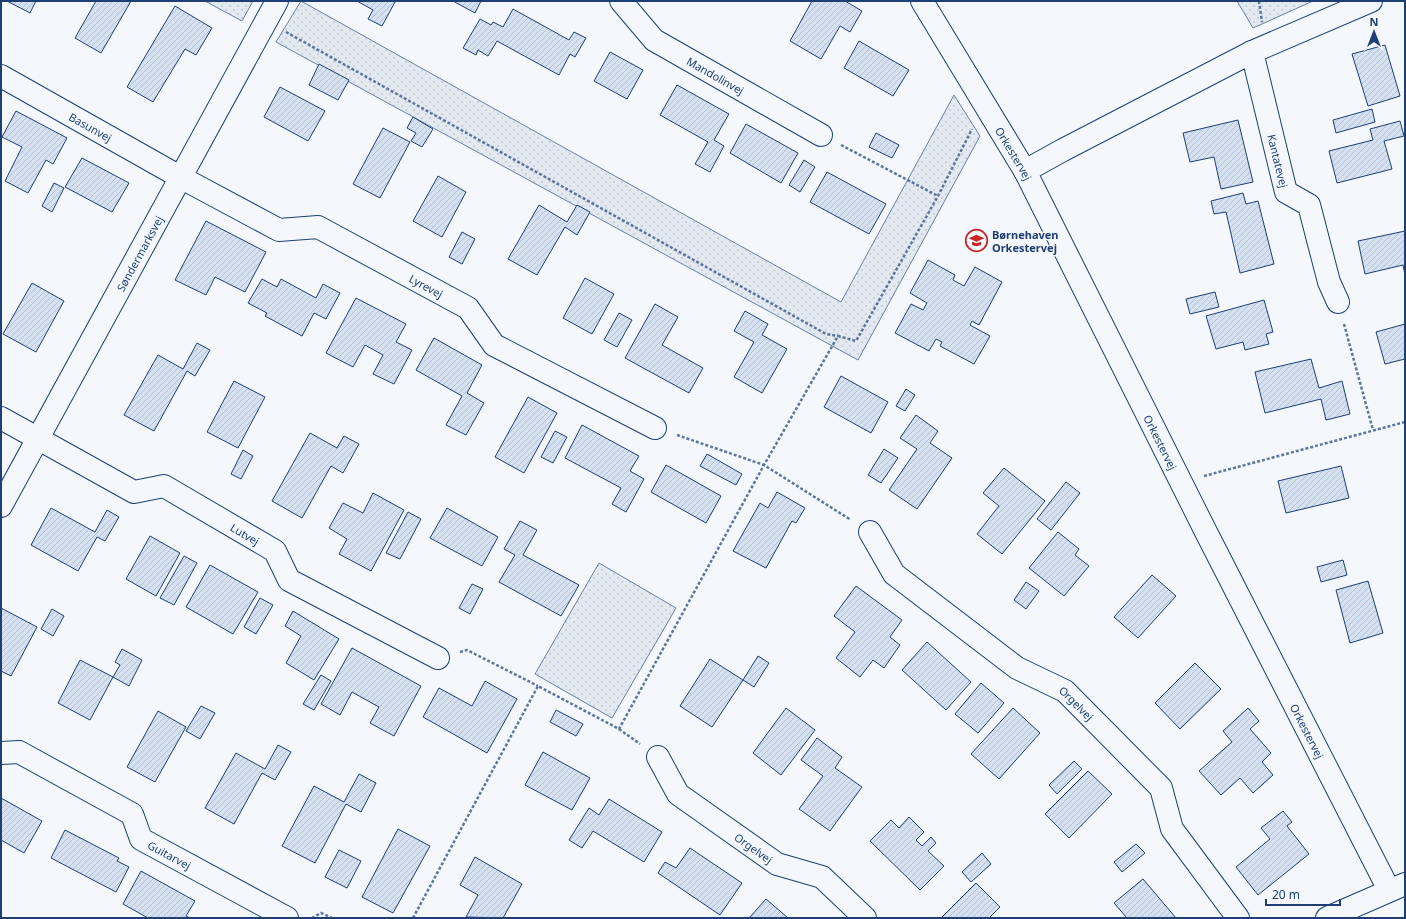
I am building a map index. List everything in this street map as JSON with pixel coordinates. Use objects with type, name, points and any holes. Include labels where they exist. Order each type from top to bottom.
[{"type":"street","name":"Mandolinvej","points":[[621,1],[654,40],[822,135]]},
{"type":"street","name":"Orkestervej","points":[[922,1],[1025,171],[1182,482],[1397,887]]},
{"type":"street","points":[[1025,171],[1062,150],[1252,52],[1371,1]]},
{"type":"street","name":"Søndermarksvej","points":[[1,506],[273,7]]},
{"type":"street","name":"Kantatevej","points":[[1252,52],[1286,192],[1310,205],[1329,282],[1338,302]]},
{"type":"street","name":"Basunvej","points":[[1,76],[180,177]]},
{"type":"street","name":"Lyrevej","points":[[180,177],[279,230],[318,227],[468,308],[494,345],[656,428]]},
{"type":"street","name":"Lutvej","points":[[1,418],[38,440],[134,492],[164,486],[275,551],[289,580],[438,658]]},
{"type":"street","name":"Orgelvej","points":[[870,532],[894,574],[1017,668],[1065,691],[1161,788],[1172,829],[1238,918]]},
{"type":"street","name":"Guitarvej","points":[[1,754],[18,752],[132,814],[141,839],[287,918]]},
{"type":"street","name":"Orgelvej","points":[[658,757],[678,794],[778,864],[822,877],[865,918]]},
{"type":"street","points":[[1327,918],[1397,887]]},
{"type":"path","points":[[273,7],[283,22],[286,32],[826,334],[856,340],[938,196],[973,127],[992,115]]},
{"type":"path","points":[[822,135],[938,196]]},
{"type":"path","points":[[1338,302],[1373,430]]},
{"type":"path","points":[[438,658],[467,650],[619,729],[764,465],[838,336]]},
{"type":"path","points":[[1182,482],[1405,422]]},
{"type":"path","points":[[656,428],[764,465],[870,532]]},
{"type":"path","points":[[413,918],[538,686]]},
{"type":"path","points":[[312,918],[322,913],[332,918]]},
{"type":"shaded area","points":[[205,1],[253,1],[242,21]]},
{"type":"shaded area","points":[[301,1],[841,302],[954,95],[980,136],[858,360],[276,42]]},
{"type":"shaded area","points":[[1237,1],[1313,1],[1253,28]]},
{"type":"shaded area","points":[[599,563],[676,608],[612,718],[535,674]]},
{"type":"building","points":[[7,1],[36,1],[30,13]]},
{"type":"building","points":[[96,1],[131,1],[101,53],[75,38]]},
{"type":"building","points":[[357,1],[395,2],[382,26],[368,19],[373,10]]},
{"type":"building","points":[[453,1],[481,1],[475,13]]},
{"type":"building","points":[[812,1],[845,1],[862,11],[850,32],[840,26],[821,59],[790,41]]},
{"type":"building","points":[[175,6],[212,28],[196,55],[185,49],[153,102],[127,87]]},
{"type":"building","points":[[513,9],[569,40],[574,32],[586,38],[575,57],[570,54],[559,75],[497,41],[488,56],[478,50],[476,55],[463,48],[480,19],[491,25],[493,22],[503,27]]},
{"type":"building","points":[[859,41],[909,70],[893,96],[844,68]]},
{"type":"building","points":[[1385,45],[1400,96],[1368,106],[1352,54]]},
{"type":"building","points":[[610,52],[643,70],[627,99],[594,81]]},
{"type":"building","points":[[319,64],[349,80],[338,100],[309,85]]},
{"type":"building","points":[[677,85],[729,114],[714,140],[724,146],[710,172],[695,164],[708,142],[660,115]]},
{"type":"building","points":[[280,87],[325,111],[308,141],[264,117]]},
{"type":"building","points":[[1372,109],[1375,122],[1336,133],[1333,120]]},
{"type":"building","points":[[16,111],[67,138],[53,164],[46,160],[28,193],[5,181],[22,147],[2,137]]},
{"type":"building","points":[[413,117],[433,129],[422,147],[411,141],[416,133],[407,128]]},
{"type":"building","points":[[1238,120],[1253,182],[1221,189],[1214,157],[1190,162],[1183,133]]},
{"type":"building","points":[[1400,121],[1404,136],[1384,141],[1392,169],[1337,183],[1329,151],[1373,140],[1370,129]]},
{"type":"building","points":[[746,124],[798,153],[781,183],[730,153]]},
{"type":"building","points":[[383,128],[410,142],[380,198],[353,184]]},
{"type":"building","points":[[876,133],[899,145],[892,158],[869,147]]},
{"type":"building","points":[[82,158],[129,183],[112,212],[65,187]]},
{"type":"building","points":[[804,160],[815,167],[800,192],[789,185]]},
{"type":"building","points":[[827,172],[886,204],[869,234],[810,202]]},
{"type":"building","points":[[438,176],[466,192],[442,237],[413,221]]},
{"type":"building","points":[[54,183],[64,188],[52,212],[42,206]]},
{"type":"building","points":[[1243,193],[1246,204],[1258,201],[1274,264],[1240,273],[1226,212],[1214,214],[1211,201]]},
{"type":"building","points":[[539,205],[567,222],[577,205],[590,212],[577,235],[565,227],[537,275],[508,259]]},
{"type":"building","points":[[206,221],[266,252],[245,292],[215,277],[206,295],[175,280]]},
{"type":"building","points":[[1405,231],[1405,275],[1403,265],[1365,274],[1358,241]]},
{"type":"building","points":[[462,232],[475,239],[462,264],[449,257]]},
{"type":"building","points":[[928,260],[955,275],[953,280],[964,286],[975,267],[1002,282],[979,325],[972,321],[970,325],[990,336],[974,364],[940,346],[942,342],[936,339],[929,351],[895,333],[911,304],[923,310],[927,303],[910,293]]},
{"type":"building","points":[[585,278],[614,294],[592,334],[563,318]]},
{"type":"building","points":[[262,279],[277,287],[281,279],[316,298],[323,284],[340,293],[326,319],[314,313],[302,336],[265,316],[267,313],[248,303]]},
{"type":"building","points":[[32,283],[64,301],[36,352],[3,334]]},
{"type":"building","points":[[1215,292],[1219,307],[1190,314],[1186,299]]},
{"type":"building","points":[[356,298],[406,324],[396,342],[412,350],[394,384],[373,374],[383,355],[365,345],[353,367],[326,353]]},
{"type":"building","points":[[1264,300],[1273,332],[1266,334],[1269,344],[1245,350],[1243,342],[1216,349],[1206,316]]},
{"type":"building","points":[[655,304],[678,317],[662,345],[703,368],[689,393],[625,358]]},
{"type":"building","points":[[745,311],[768,324],[762,335],[787,349],[762,393],[734,377],[754,342],[734,331]]},
{"type":"building","points":[[619,313],[632,320],[617,347],[604,340]]},
{"type":"building","points":[[1405,324],[1405,359],[1385,364],[1376,332]]},
{"type":"building","points":[[434,338],[482,365],[467,393],[484,403],[466,435],[446,425],[462,396],[416,370]]},
{"type":"building","points":[[197,343],[210,350],[195,376],[187,371],[154,431],[124,415],[158,355],[183,369]]},
{"type":"building","points":[[1311,359],[1319,388],[1342,381],[1350,414],[1326,420],[1321,399],[1265,413],[1255,372]]},
{"type":"building","points":[[841,376],[888,402],[871,433],[824,407]]},
{"type":"building","points":[[234,381],[265,397],[238,448],[207,432]]},
{"type":"building","points":[[906,389],[915,395],[905,411],[896,406]]},
{"type":"building","points":[[528,397],[557,413],[524,473],[495,457]]},
{"type":"building","points":[[916,415],[938,431],[930,443],[952,458],[917,509],[889,490],[917,449],[900,438]]},
{"type":"building","points":[[582,425],[639,456],[630,471],[644,479],[626,512],[612,504],[621,488],[565,458]]},
{"type":"building","points":[[555,431],[567,437],[553,463],[541,457]]},
{"type":"building","points":[[310,433],[337,448],[344,436],[359,444],[343,473],[331,466],[302,518],[272,501]]},
{"type":"building","points":[[884,449],[898,458],[881,483],[868,475]]},
{"type":"building","points":[[243,450],[253,456],[241,479],[231,474]]},
{"type":"building","points":[[707,454],[742,474],[736,485],[700,466]]},
{"type":"building","points":[[666,465],[721,496],[706,523],[651,492]]},
{"type":"building","points":[[1341,466],[1349,498],[1286,513],[1278,481]]},
{"type":"building","points":[[1004,468],[1045,501],[1002,554],[977,534],[999,506],[983,493]]},
{"type":"building","points":[[1066,482],[1080,493],[1051,530],[1037,519]]},
{"type":"building","points":[[777,492],[805,508],[796,523],[792,521],[766,568],[733,551],[760,503],[768,508]]},
{"type":"building","points":[[373,493],[404,510],[371,571],[339,554],[347,539],[329,528],[343,503],[363,513]]},
{"type":"building","points":[[51,508],[95,532],[107,510],[119,517],[105,541],[97,537],[78,571],[31,545]]},
{"type":"building","points":[[447,508],[498,537],[482,566],[430,538]]},
{"type":"building","points":[[408,512],[421,519],[400,559],[386,553]]},
{"type":"building","points":[[520,521],[537,530],[523,555],[579,585],[561,616],[499,582],[515,555],[504,549]]},
{"type":"building","points":[[1058,532],[1079,549],[1075,555],[1089,566],[1064,596],[1029,568]]},
{"type":"building","points":[[150,536],[180,553],[156,596],[126,579]]},
{"type":"building","points":[[184,556],[197,563],[174,605],[160,598]]},
{"type":"building","points":[[1343,560],[1347,575],[1321,582],[1317,567]]},
{"type":"building","points":[[210,565],[258,592],[233,634],[186,607]]},
{"type":"building","points":[[1152,575],[1176,596],[1138,638],[1114,617]]},
{"type":"building","points":[[1368,581],[1383,633],[1350,643],[1336,590]]},
{"type":"building","points":[[1026,582],[1039,591],[1026,609],[1014,600]]},
{"type":"building","points":[[472,584],[483,589],[470,614],[459,608]]},
{"type":"building","points":[[856,586],[902,620],[890,637],[900,645],[884,668],[873,660],[860,677],[836,658],[855,632],[834,616]]},
{"type":"building","points":[[260,598],[273,605],[256,634],[244,627]]},
{"type":"building","points":[[1,608],[37,627],[11,676],[1,671]]},
{"type":"building","points":[[52,609],[64,616],[53,636],[41,629]]},
{"type":"building","points":[[293,611],[339,639],[314,680],[286,663],[301,636],[285,626]]},
{"type":"building","points":[[927,642],[971,682],[946,710],[902,670]]},
{"type":"building","points":[[352,648],[421,686],[394,736],[370,723],[379,707],[352,692],[340,715],[321,704]]},
{"type":"building","points":[[122,649],[142,660],[129,686],[113,677],[120,665],[115,662]]},
{"type":"building","points":[[758,656],[769,663],[754,687],[743,680]]},
{"type":"building","points":[[710,659],[743,680],[712,727],[680,706]]},
{"type":"building","points":[[80,660],[113,677],[90,720],[58,703]]},
{"type":"building","points":[[1195,663],[1221,689],[1180,729],[1155,703]]},
{"type":"building","points":[[321,675],[331,681],[314,710],[303,704]]},
{"type":"building","points":[[485,681],[517,699],[487,753],[423,717],[439,688],[472,706]]},
{"type":"building","points":[[981,683],[1004,703],[978,733],[955,714]]},
{"type":"building","points":[[201,706],[215,713],[200,739],[186,731]]},
{"type":"building","points":[[786,708],[815,730],[781,775],[753,753]]},
{"type":"building","points":[[1013,708],[1040,733],[999,779],[971,754]]},
{"type":"building","points":[[1248,708],[1259,721],[1250,729],[1271,753],[1262,762],[1273,775],[1253,793],[1240,778],[1221,795],[1199,771],[1232,742],[1223,731]]},
{"type":"building","points":[[556,710],[583,724],[576,736],[550,722]]},
{"type":"building","points":[[158,711],[186,727],[155,782],[127,767]]},
{"type":"building","points":[[817,738],[842,757],[835,768],[862,787],[830,831],[799,809],[823,776],[801,760]]},
{"type":"building","points":[[278,745],[291,752],[275,780],[262,773],[234,824],[205,808],[236,753],[265,769]]},
{"type":"building","points":[[543,752],[590,778],[572,810],[525,785]]},
{"type":"building","points":[[1074,761],[1082,769],[1057,794],[1049,785]]},
{"type":"building","points":[[1088,771],[1112,794],[1069,838],[1045,814]]},
{"type":"building","points":[[359,774],[376,783],[361,812],[346,804],[315,863],[282,846],[314,786],[344,802]]},
{"type":"building","points":[[1,798],[42,821],[24,853],[1,840]]},
{"type":"building","points":[[609,799],[662,832],[644,862],[593,831],[582,848],[569,840],[589,808],[599,815]]},
{"type":"building","points":[[1283,811],[1292,822],[1287,826],[1309,854],[1258,895],[1236,867],[1270,839],[1261,828]]},
{"type":"building","points":[[909,817],[924,832],[916,840],[922,846],[931,837],[936,843],[928,851],[944,866],[920,890],[870,841],[891,820],[899,828]]},
{"type":"building","points":[[398,829],[430,846],[393,913],[362,897]]},
{"type":"building","points":[[65,830],[119,858],[117,861],[129,867],[116,892],[51,858]]},
{"type":"building","points":[[1136,844],[1145,853],[1122,872],[1114,862]]},
{"type":"building","points":[[690,848],[742,883],[720,915],[658,873],[665,862],[676,868]]},
{"type":"building","points":[[339,850],[361,861],[347,888],[325,877]]},
{"type":"building","points":[[982,853],[991,864],[971,882],[962,872]]},
{"type":"building","points":[[475,857],[522,884],[503,918],[466,917],[478,895],[460,885]]},
{"type":"building","points":[[141,871],[195,901],[186,916],[190,918],[148,918],[123,904]]},
{"type":"building","points":[[1143,879],[1176,918],[1127,918],[1114,903]]},
{"type":"building","points":[[976,883],[1000,907],[989,918],[941,918]]},
{"type":"building","points":[[766,899],[788,918],[749,918]]},
{"type":"place","name":"Børnehaven Orkestervej","points":[[977,240]]}]
